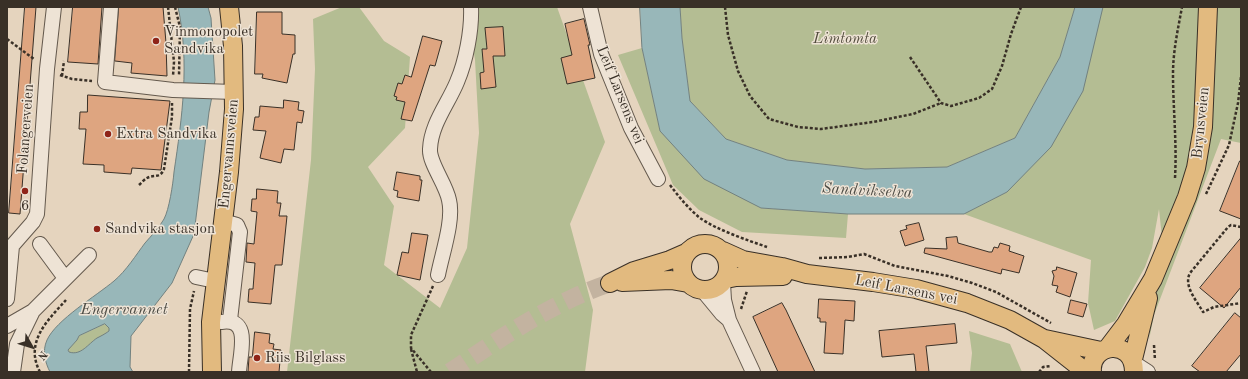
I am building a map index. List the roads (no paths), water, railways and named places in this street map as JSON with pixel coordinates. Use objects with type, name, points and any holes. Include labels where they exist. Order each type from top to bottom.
[{"type":"main road","name":"Engervannsveien","points":[[212,372],[211,322],[233,131],[226,92],[233,46],[229,7]]},
{"type":"main road","name":"Brynsveien","points":[[1092,372],[1092,363],[1126,324],[1153,279],[1187,197],[1199,156],[1203,127],[1208,7]]},
{"type":"main road","points":[[704,244],[716,246],[723,251],[729,267],[724,281],[714,289],[696,287],[671,280],[610,283],[634,271],[670,260],[686,253],[696,246],[704,244]]},
{"type":"main road","name":"Leif Larsens vei","points":[[723,251],[743,260],[782,267],[807,274],[873,282],[939,294],[967,303],[995,314],[1044,339],[1086,372]]},
{"type":"main road","points":[[686,253],[682,268],[684,277],[696,287]]},
{"type":"main road","name":"Leif Larsens vei","points":[[724,281],[736,277],[807,274]]},
{"type":"main road","name":"Brynsveien","points":[[1137,367],[1153,279]]},
{"type":"main road","name":"Leif Larsens vei","points":[[1044,339],[1104,350],[1114,348],[1121,349],[1128,353],[1137,367]]},
{"type":"street","name":"Folangerveien","points":[[7,299],[10,243],[33,222],[37,214],[47,69],[54,7]]},
{"type":"street","points":[[111,7],[105,82],[180,91],[226,92]]},
{"type":"street","points":[[438,275],[451,214],[445,186],[431,159],[430,150],[435,124],[458,82],[469,34],[471,7]]},
{"type":"street","name":"Leif Larsens vei","points":[[590,7],[601,54],[631,128],[658,179]]},
{"type":"street","points":[[223,221],[237,225],[240,232],[230,320]]},
{"type":"street","points":[[40,244],[65,278]]},
{"type":"street","points":[[7,326],[32,311],[89,255]]},
{"type":"street","points":[[196,277],[215,281]]},
{"type":"street","points":[[724,281],[724,300],[728,310],[729,320],[753,372]]},
{"type":"street","points":[[696,287],[729,320]]},
{"type":"street","points":[[13,372],[17,344],[32,311]]},
{"type":"street","points":[[211,322],[230,320],[240,327],[242,334],[239,372]]},
{"type":"street","points":[[7,342],[13,372]]},
{"type":"water","name":"Engervannet","points":[[178,7],[208,7],[211,18],[215,80],[209,112],[194,234],[172,283],[131,336],[130,367],[133,372],[50,372],[44,352],[45,344],[52,332],[67,316],[106,287],[127,268],[166,215],[172,190],[184,90],[184,48]],"holes":[[[105,324],[109,328],[109,331],[97,338],[81,351],[73,353],[69,352],[68,350],[79,336]]]},
{"type":"water","name":"Sandvikselva","points":[[640,7],[680,7],[682,38],[690,101],[726,139],[787,160],[865,169],[947,167],[1015,138],[1060,57],[1075,7],[1103,7],[1083,91],[1051,147],[1007,192],[964,214],[848,214],[761,208],[704,179],[660,131],[642,48]]},
{"type":"tunnel","points":[[450,372],[527,322],[588,291],[610,283]]},
{"type":"place","name":"Vinmonopolet Sandvika","points":[[156,41]]},
{"type":"place","name":"Extra Sandvika","points":[[108,134]]},
{"type":"place","name":"6","points":[[25,191]]},
{"type":"place","name":"Sandvika stasjon","points":[[97,229]]},
{"type":"place","name":"Riis Bilglass","points":[[257,358]]},
{"type":"park label","name":"Limtomta","points":[[845,39]]}]
